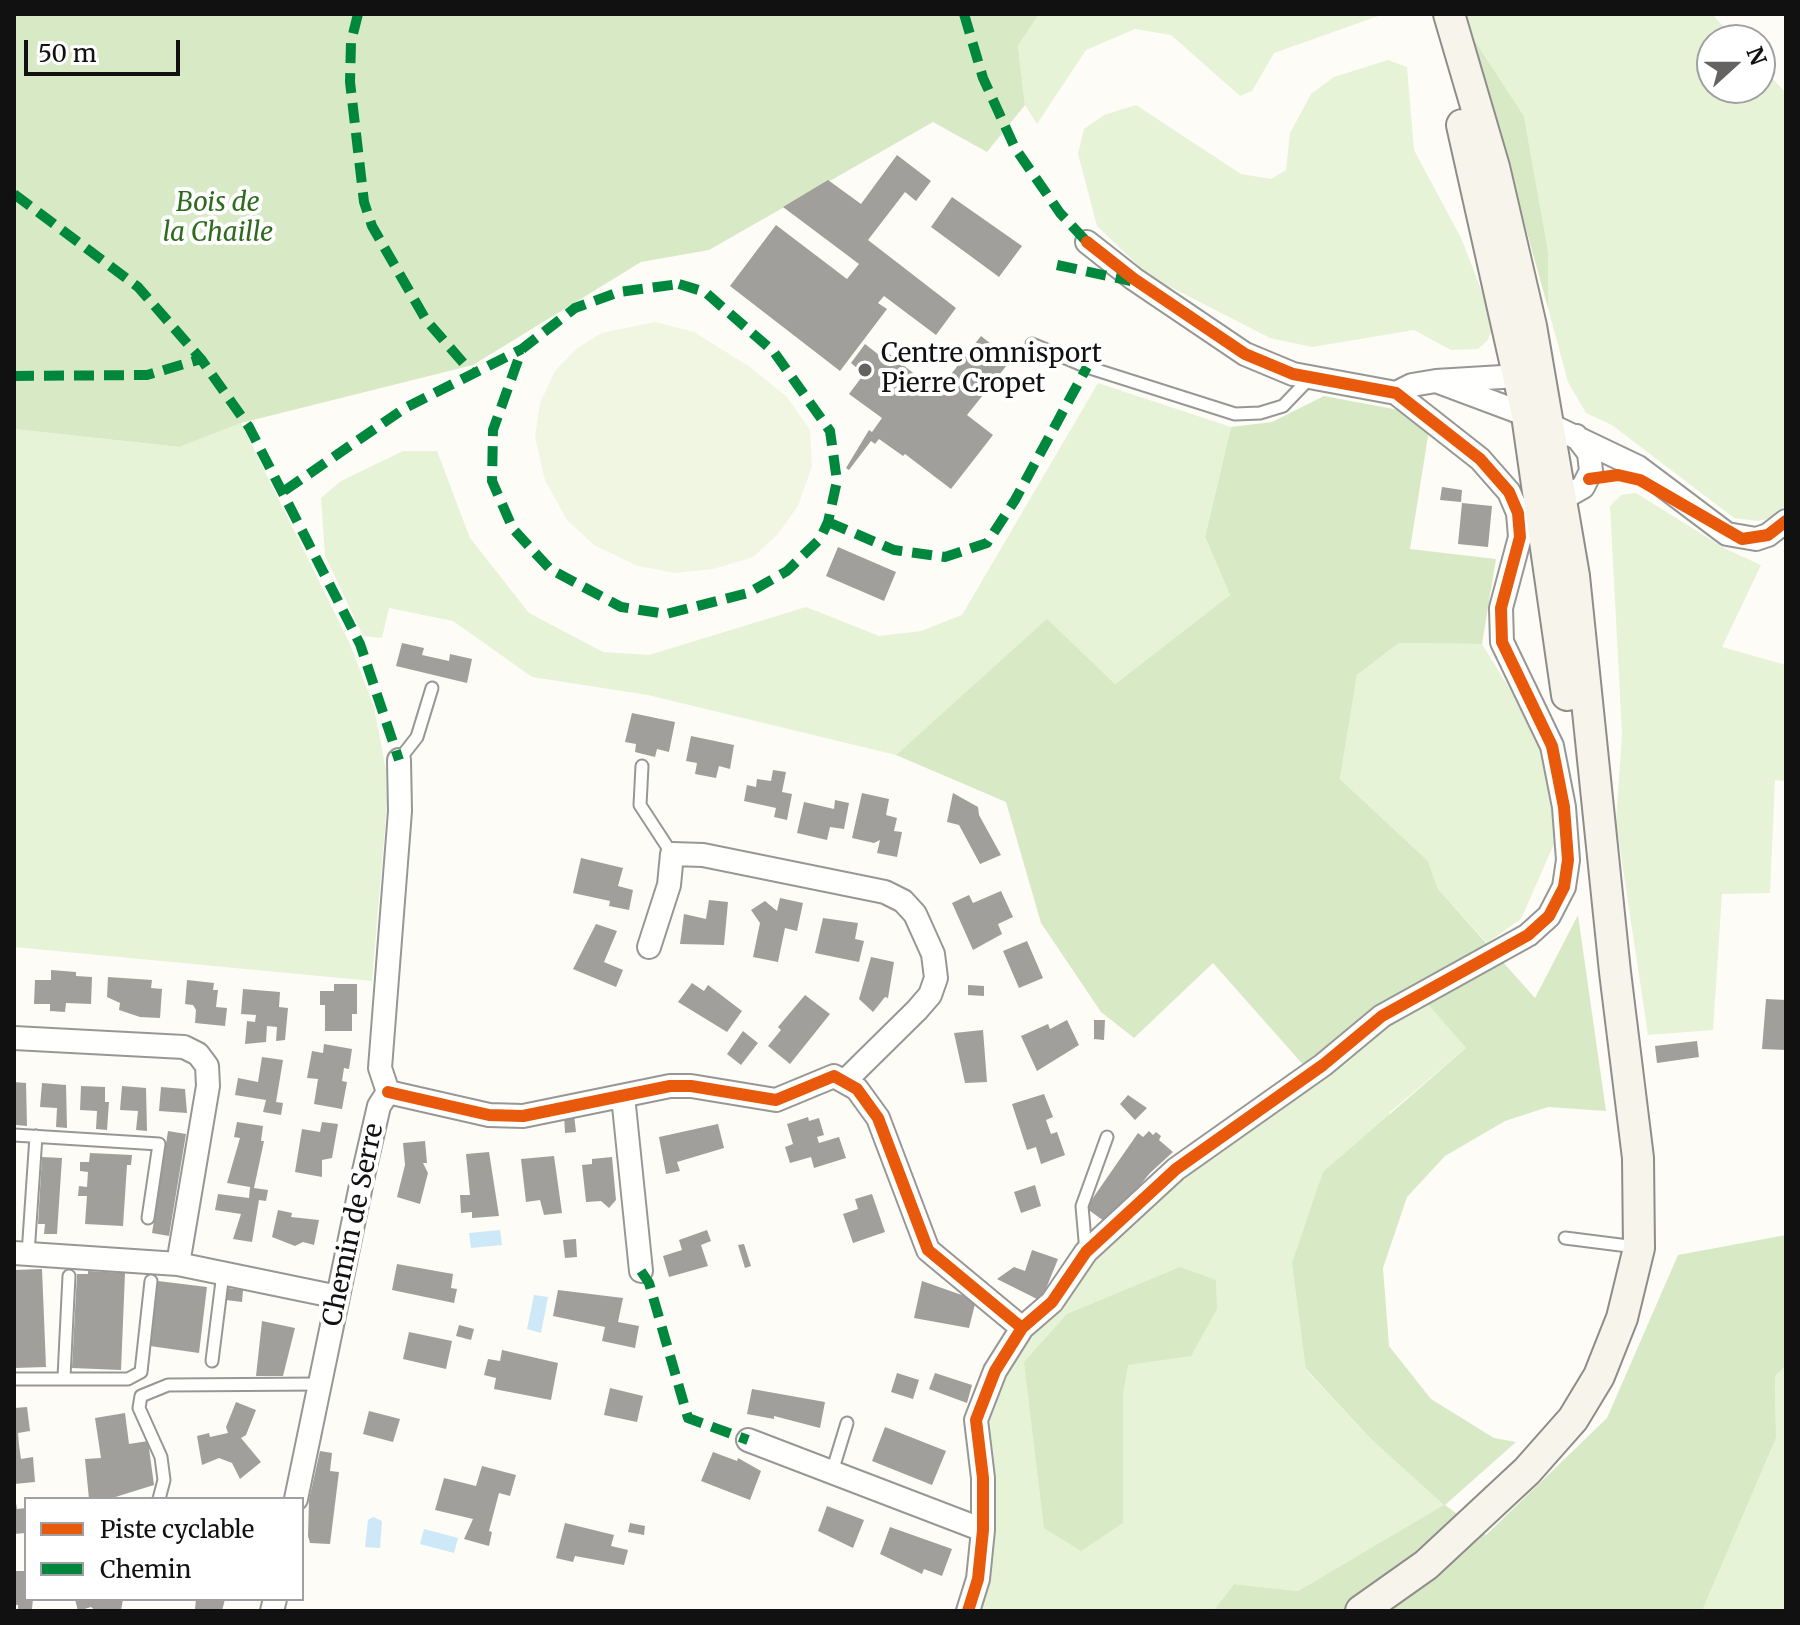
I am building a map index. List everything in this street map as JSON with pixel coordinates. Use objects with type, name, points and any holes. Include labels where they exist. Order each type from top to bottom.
[{"type":"main road","points":[[1436,14],[1519,376],[1547,423],[1603,935],[1615,972]]},
{"type":"main road","points":[[1361,1611],[1426,1565],[1527,1471],[1573,1419],[1599,1376],[1622,1318],[1639,1248],[1638,1158],[1615,972],[1581,634],[1562,499],[1497,180],[1449,14]]},
{"type":"street","points":[[968,1611],[978,1579],[983,1530],[983,1478],[976,1420],[995,1371],[1022,1328],[1052,1302],[1086,1252],[1176,1169],[1323,1065],[1382,1016],[1528,935],[1549,916],[1564,887],[1568,860],[1552,746],[1502,642],[1501,608],[1520,537],[1518,513],[1509,492],[1480,459],[1396,393],[1293,374],[1245,354],[1134,279],[1087,242]]},
{"type":"street","points":[[1396,393],[1412,385],[1436,381],[1519,376]]},
{"type":"street","points":[[1436,381],[1547,423],[1638,467],[1727,534],[1756,539],[1768,535],[1786,521]]},
{"type":"street","points":[[1547,423],[1568,604],[1581,634]]},
{"type":"street","name":"Chemin de Serre","points":[[296,1497],[379,1106],[388,1092],[380,1068],[400,811],[399,760]]},
{"type":"street","points":[[649,947],[669,885],[672,854],[703,855],[885,892],[903,901],[915,914],[933,954],[936,978],[930,995],[845,1081]]},
{"type":"street","points":[[14,1038],[184,1047],[198,1054],[207,1066],[208,1086],[178,1264]]},
{"type":"street","points":[[388,1092],[489,1115],[523,1116],[691,1086],[776,1100],[834,1076],[857,1089],[878,1118],[928,1250],[1022,1328]]},
{"type":"street","points":[[623,1096],[641,1271]]},
{"type":"street","points":[[21,1253],[178,1264],[338,1297]]},
{"type":"street","points":[[748,1440],[983,1530]]},
{"type":"lane","points":[[1032,344],[1087,367],[1235,414],[1260,413],[1283,406],[1310,377]]},
{"type":"lane","points":[[399,760],[417,737],[432,688]]},
{"type":"lane","points":[[642,766],[640,805],[672,854]]},
{"type":"lane","points":[[14,1135],[159,1144],[148,1218]]},
{"type":"lane","points":[[21,1253],[36,1136]]},
{"type":"lane","points":[[1086,1252],[1082,1206],[1107,1137]]},
{"type":"lane","points":[[1565,1238],[1639,1248]]},
{"type":"lane","points":[[212,1361],[223,1273]]},
{"type":"lane","points":[[64,1377],[69,1276]]},
{"type":"lane","points":[[14,1379],[128,1379],[141,1372],[151,1281]]},
{"type":"lane","points":[[160,1497],[164,1480],[161,1457],[139,1408],[141,1396],[168,1385],[321,1384]]},
{"type":"lane","points":[[832,1472],[847,1423]]},
{"type":"green space","name":"Bois de la Chaille","points":[[14,14],[1039,14],[1018,46],[1025,105],[987,152],[933,122],[709,250],[641,262],[473,365],[241,423],[179,447],[14,429]]},
{"type":"green space","points":[[1039,14],[1384,14],[1274,53],[1252,91],[1240,96],[1171,35],[1135,29],[1086,50],[1037,124],[1025,105],[1018,46]]},
{"type":"green space","points":[[1465,14],[1712,14],[1721,24],[1696,24],[1696,104],[1776,104],[1776,82],[1786,93],[1786,505],[1772,518],[1758,521],[1734,518],[1612,425],[1586,413],[1568,382],[1548,308],[1548,251],[1524,116],[1473,38]]},
{"type":"green space","points":[[1473,38],[1524,116],[1548,251],[1548,308]]},
{"type":"green space","points":[[1388,60],[1407,67],[1414,150],[1462,240],[1494,323],[1488,340],[1478,349],[1451,350],[1414,330],[1312,347],[1270,338],[1149,276],[1097,226],[1078,154],[1084,129],[1104,115],[1136,105],[1241,174],[1271,179],[1286,170],[1290,133],[1311,94],[1334,77]]},
{"type":"green space","points":[[655,322],[694,332],[750,367],[787,397],[810,430],[812,466],[798,506],[777,535],[753,557],[713,569],[675,573],[638,566],[594,545],[567,520],[545,480],[535,437],[540,403],[555,371],[576,349],[602,333]]},
{"type":"green space","points":[[1098,383],[1231,427],[1205,537],[1230,595],[1115,684],[1047,620],[896,755],[648,695],[532,677],[453,621],[389,608],[382,638],[363,636],[325,556],[321,498],[341,481],[403,451],[437,451],[470,538],[529,613],[603,652],[649,655],[806,607],[879,636],[921,631],[962,615]]},
{"type":"green space","points":[[1324,396],[1399,410],[1429,430],[1410,549],[1496,559],[1482,644],[1399,643],[1357,675],[1340,779],[1428,861],[1438,889],[1535,998],[1578,915],[1606,1111],[1548,1107],[1505,1121],[1445,1156],[1407,1197],[1383,1268],[1389,1346],[1431,1399],[1494,1438],[1516,1442],[1445,1505],[1486,1535],[1607,1418],[1678,1255],[1786,1235],[1786,1366],[1775,1376],[1776,1438],[1702,1611],[1213,1611],[1234,1584],[1298,1591],[1444,1505],[1371,1439],[1306,1369],[1292,1263],[1323,1172],[1466,1048],[1424,1000],[1314,1077],[1213,963],[1134,1038],[1101,1012],[1041,923],[1006,802],[896,755],[1047,619],[1115,684],[1230,595],[1205,537],[1231,427],[1272,422]]},
{"type":"green space","points":[[241,423],[350,644],[374,707],[386,770],[387,803],[372,981],[14,947],[14,429],[178,447]]},
{"type":"green space","points":[[1636,493],[1726,549],[1761,565],[1722,647],[1786,665],[1786,781],[1775,780],[1770,893],[1722,894],[1713,1030],[1648,1035],[1616,822],[1622,734],[1610,506],[1621,495]]},
{"type":"green space","points":[[1399,643],[1482,644],[1540,738],[1557,837],[1521,919],[1487,943],[1438,889],[1428,861],[1340,779],[1357,675]]},
{"type":"green space","points":[[1424,1000],[1466,1048],[1390,1112],[1306,1370],[1371,1439],[1445,1505],[1298,1591],[1234,1584],[1213,1611],[975,1611],[989,1563],[994,1473],[984,1427],[997,1387],[1028,1338],[1053,1314],[1089,1263],[1189,1168]]},
{"type":"green space","points":[[1180,1267],[1216,1280],[1217,1309],[1191,1356],[1128,1365],[1123,1394],[1123,1523],[1081,1551],[1044,1528],[1024,1362],[1067,1314]]},
{"type":"green space","points":[[1786,1366],[1786,1611],[1702,1611],[1776,1438],[1775,1376]]},
{"type":"water","points":[[500,1230],[502,1245],[471,1248],[469,1233]]},
{"type":"water","points":[[534,1295],[548,1297],[541,1333],[527,1329]]},
{"type":"water","points":[[373,1517],[382,1521],[380,1548],[365,1547],[368,1520]]},
{"type":"water","points":[[424,1529],[458,1538],[454,1553],[420,1544]]},
{"type":"building","points":[[897,155],[931,181],[916,201],[905,192],[868,240],[956,308],[936,335],[884,296],[878,303],[887,309],[840,371],[730,286],[776,225],[847,279],[859,264],[783,207],[828,180],[861,204]]},
{"type":"building","points":[[952,197],[1022,246],[999,277],[931,227]]},
{"type":"building","points":[[981,336],[1011,360],[967,415],[993,435],[951,489],[905,454],[903,456],[879,439],[875,444],[871,441],[849,470],[846,468],[869,430],[872,432],[882,418],[849,394],[864,374],[851,363],[865,344],[879,355],[883,349],[937,392]]},
{"type":"building","points":[[1442,487],[1462,490],[1461,502],[1440,500]]},
{"type":"building","points":[[1462,503],[1492,506],[1488,547],[1458,544]]},
{"type":"building","points":[[838,547],[896,572],[884,601],[826,576]]},
{"type":"building","points":[[402,643],[424,648],[422,655],[449,661],[450,654],[472,659],[467,683],[396,666]]},
{"type":"building","points":[[632,713],[675,722],[669,752],[657,749],[655,757],[635,752],[636,744],[625,742]]},
{"type":"building","points":[[691,736],[734,745],[730,769],[719,766],[716,778],[695,774],[697,763],[686,761]]},
{"type":"building","points":[[773,770],[786,772],[782,792],[792,794],[787,820],[774,817],[776,808],[744,801],[747,785],[756,787],[757,779],[771,781]]},
{"type":"building","points":[[862,793],[889,799],[886,815],[897,818],[894,831],[902,832],[897,857],[877,853],[880,840],[874,843],[852,838]]},
{"type":"building","points":[[953,793],[978,807],[979,815],[1001,855],[980,864],[959,825],[947,822]]},
{"type":"building","points":[[835,800],[849,803],[844,829],[830,827],[827,840],[797,833],[804,802],[834,809]]},
{"type":"building","points":[[581,858],[623,868],[618,886],[633,890],[629,910],[609,906],[610,901],[573,893]]},
{"type":"building","points":[[1001,891],[1013,917],[998,924],[1002,934],[973,950],[952,903],[969,895],[973,903]]},
{"type":"building","points":[[780,898],[803,903],[797,931],[785,928],[778,962],[753,957],[760,923],[751,910],[765,901],[777,911]]},
{"type":"building","points":[[709,900],[728,902],[724,945],[680,944],[684,914],[706,919]]},
{"type":"building","points":[[823,918],[858,923],[855,939],[864,941],[859,962],[815,953]]},
{"type":"building","points":[[596,924],[617,931],[604,962],[623,970],[616,987],[573,969]]},
{"type":"building","points":[[1027,941],[1043,978],[1019,988],[1003,951]]},
{"type":"building","points":[[871,957],[894,962],[888,998],[885,997],[873,1012],[859,999]]},
{"type":"building","points":[[51,970],[92,977],[91,1004],[66,1003],[65,1012],[50,1011],[50,1004],[34,1004],[35,980],[51,980]]},
{"type":"building","points":[[108,977],[152,980],[151,988],[162,989],[160,1018],[140,1017],[119,1010],[120,1003],[107,997]]},
{"type":"building","points":[[187,980],[214,983],[213,990],[218,990],[216,1007],[227,1008],[225,1026],[195,1023],[196,1010],[193,1005],[185,1004]]},
{"type":"building","points":[[692,983],[704,991],[708,985],[742,1011],[727,1032],[678,1002]]},
{"type":"building","points":[[334,984],[357,984],[357,1014],[352,1014],[352,1031],[325,1031],[325,1005],[320,1005],[320,991],[334,991]]},
{"type":"building","points":[[968,985],[984,986],[984,996],[968,995]]},
{"type":"building","points":[[243,989],[280,992],[279,1007],[288,1008],[285,1040],[276,1041],[277,1027],[267,1026],[266,1042],[245,1044],[247,1021],[255,1022],[256,1015],[241,1014]]},
{"type":"building","points":[[805,995],[830,1014],[790,1064],[768,1046],[781,1030],[778,1027]]},
{"type":"building","points":[[1766,999],[1786,1000],[1786,1050],[1762,1049]]},
{"type":"building","points":[[1067,1020],[1079,1045],[1037,1071],[1021,1036],[1048,1024],[1050,1029]]},
{"type":"building","points":[[1094,1020],[1105,1020],[1104,1040],[1094,1039]]},
{"type":"building","points":[[983,1030],[987,1082],[965,1083],[954,1033]]},
{"type":"building","points":[[743,1031],[758,1043],[741,1065],[727,1054]]},
{"type":"building","points":[[1697,1041],[1699,1057],[1657,1063],[1655,1046]]},
{"type":"building","points":[[324,1044],[352,1049],[349,1069],[344,1068],[342,1081],[347,1082],[342,1109],[314,1104],[318,1079],[307,1078],[312,1051],[323,1053]]},
{"type":"building","points":[[262,1057],[283,1060],[276,1102],[283,1103],[281,1115],[263,1112],[266,1100],[235,1095],[238,1078],[258,1082]]},
{"type":"building","points":[[14,1082],[26,1083],[27,1126],[16,1125]]},
{"type":"building","points":[[42,1083],[66,1085],[67,1128],[56,1127],[57,1108],[40,1107]]},
{"type":"building","points":[[81,1086],[105,1087],[105,1102],[109,1102],[107,1130],[96,1129],[97,1111],[80,1110]]},
{"type":"building","points":[[122,1086],[146,1088],[147,1131],[136,1130],[138,1111],[120,1110]]},
{"type":"building","points":[[161,1087],[185,1089],[187,1113],[159,1111]]},
{"type":"building","points":[[1044,1094],[1053,1117],[1046,1120],[1051,1134],[1057,1132],[1065,1155],[1041,1164],[1036,1147],[1027,1150],[1012,1104]]},
{"type":"building","points":[[1128,1095],[1147,1108],[1135,1120],[1120,1104]]},
{"type":"building","points":[[574,1114],[576,1132],[565,1133],[564,1115]]},
{"type":"building","points":[[808,1117],[809,1121],[819,1118],[824,1135],[817,1137],[819,1143],[839,1137],[846,1158],[814,1168],[811,1157],[790,1163],[785,1147],[793,1144],[787,1124]]},
{"type":"building","points":[[237,1122],[263,1126],[261,1141],[264,1141],[254,1188],[268,1190],[266,1201],[259,1200],[252,1242],[233,1239],[241,1214],[215,1210],[218,1194],[249,1198],[250,1187],[227,1183],[240,1138],[234,1137]]},
{"type":"building","points":[[322,1122],[338,1124],[332,1158],[322,1160],[322,1177],[295,1172],[302,1129],[320,1132]]},
{"type":"building","points":[[718,1124],[724,1148],[677,1162],[680,1171],[666,1174],[659,1137]]},
{"type":"building","points":[[168,1131],[186,1134],[169,1236],[152,1233]]},
{"type":"building","points":[[1149,1131],[1161,1136],[1159,1140],[1173,1152],[1150,1173],[1108,1224],[1086,1208],[1138,1133],[1143,1137]]},
{"type":"building","points":[[425,1141],[427,1163],[423,1163],[428,1173],[420,1204],[397,1197],[405,1165],[403,1143]]},
{"type":"building","points":[[489,1152],[499,1216],[472,1218],[472,1212],[461,1213],[460,1195],[470,1195],[466,1154]]},
{"type":"building","points":[[90,1153],[132,1155],[131,1165],[127,1165],[123,1226],[85,1224],[87,1196],[78,1196],[79,1186],[87,1187],[88,1172],[80,1171],[80,1162],[89,1162]]},
{"type":"building","points":[[554,1156],[562,1213],[544,1215],[540,1200],[526,1202],[521,1159]]},
{"type":"building","points":[[42,1157],[62,1158],[57,1234],[44,1234],[45,1224],[38,1224]]},
{"type":"building","points":[[612,1157],[616,1200],[609,1208],[601,1201],[586,1202],[582,1165],[592,1164],[592,1159]]},
{"type":"building","points":[[1035,1185],[1041,1206],[1021,1213],[1014,1192]]},
{"type":"building","points":[[872,1194],[885,1232],[853,1243],[843,1214],[858,1209],[855,1199]]},
{"type":"building","points":[[278,1210],[292,1213],[291,1217],[319,1220],[314,1245],[303,1242],[295,1246],[272,1237]]},
{"type":"building","points":[[707,1230],[711,1241],[701,1245],[708,1266],[669,1277],[663,1256],[682,1250],[679,1240]]},
{"type":"building","points":[[576,1239],[577,1257],[565,1258],[563,1240]]},
{"type":"building","points":[[744,1244],[751,1266],[745,1268],[738,1245]]},
{"type":"building","points":[[1032,1250],[1058,1259],[1041,1301],[997,1279],[1014,1267],[1025,1271]]},
{"type":"building","points":[[397,1264],[453,1274],[451,1288],[457,1289],[454,1303],[392,1290]]},
{"type":"building","points":[[42,1269],[46,1367],[14,1368],[14,1270]]},
{"type":"building","points":[[88,1271],[125,1273],[121,1370],[72,1368],[77,1274],[88,1274]]},
{"type":"building","points":[[158,1281],[207,1287],[199,1353],[150,1346]]},
{"type":"building","points":[[922,1281],[976,1300],[969,1328],[914,1318]]},
{"type":"building","points":[[228,1288],[243,1290],[242,1302],[226,1300]]},
{"type":"building","points":[[558,1290],[623,1298],[618,1322],[639,1326],[635,1348],[602,1341],[605,1327],[553,1316]]},
{"type":"building","points":[[262,1321],[295,1328],[283,1376],[256,1376]]},
{"type":"building","points":[[459,1325],[474,1329],[471,1340],[456,1336]]},
{"type":"building","points":[[409,1332],[452,1341],[446,1369],[403,1359]]},
{"type":"building","points":[[502,1350],[558,1363],[551,1400],[494,1389],[496,1378],[484,1375],[488,1359],[500,1361]]},
{"type":"building","points":[[897,1373],[919,1380],[913,1399],[891,1392]]},
{"type":"building","points":[[935,1373],[972,1385],[967,1403],[929,1389]]},
{"type":"building","points":[[610,1388],[643,1396],[637,1422],[604,1415]]},
{"type":"building","points":[[752,1389],[825,1402],[820,1428],[774,1416],[774,1419],[747,1414]]},
{"type":"building","points":[[236,1402],[256,1410],[246,1435],[241,1438],[261,1462],[240,1479],[232,1463],[219,1458],[202,1465],[197,1436],[228,1433],[226,1427]]},
{"type":"building","points":[[27,1407],[30,1431],[18,1433],[19,1445],[21,1459],[33,1457],[35,1482],[14,1484],[14,1408]]},
{"type":"building","points":[[369,1411],[400,1419],[393,1442],[363,1434]]},
{"type":"building","points":[[125,1413],[129,1444],[148,1441],[154,1485],[115,1497],[89,1497],[85,1459],[101,1458],[95,1418]]},
{"type":"building","points":[[885,1427],[946,1451],[932,1485],[872,1461]]},
{"type":"building","points":[[320,1451],[332,1453],[330,1471],[339,1472],[330,1544],[310,1543],[308,1536],[309,1500]]},
{"type":"building","points":[[713,1452],[737,1461],[738,1458],[761,1471],[750,1500],[701,1481]]},
{"type":"building","points":[[482,1466],[516,1475],[510,1496],[499,1493],[489,1531],[492,1532],[489,1546],[464,1539],[473,1519],[435,1510],[444,1478],[476,1486]]},
{"type":"building","points":[[16,1503],[17,1509],[24,1508],[24,1533],[14,1534]]},
{"type":"building","points":[[827,1506],[864,1520],[853,1548],[818,1531]]},
{"type":"building","points":[[565,1523],[614,1535],[611,1546],[628,1550],[624,1565],[575,1556],[573,1562],[556,1558]]},
{"type":"building","points":[[630,1523],[645,1526],[644,1535],[628,1532]]},
{"type":"building","points":[[890,1527],[952,1549],[942,1576],[924,1569],[922,1574],[880,1554]]},
{"type":"building","points":[[14,1571],[24,1571],[24,1601],[33,1601],[32,1609],[18,1609],[18,1605],[14,1605]]},
{"type":"building","points":[[76,1601],[123,1601],[121,1611],[96,1611],[91,1607],[78,1611]]},
{"type":"building","points":[[196,1601],[224,1601],[222,1611],[195,1609]]},
{"type":"marked path","points":[[358,14],[351,42],[350,82],[364,202],[372,226],[426,320],[473,374]]},
{"type":"marked path","points":[[964,14],[983,78],[1015,148],[1060,213],[1087,242]]},
{"type":"marked path","points":[[14,194],[138,287],[201,359],[249,427],[360,644],[399,760]]},
{"type":"marked path","points":[[1057,265],[1131,281]]},
{"type":"marked path","points":[[679,284],[705,292],[774,352],[830,431],[837,481],[828,522],[820,539],[787,571],[748,593],[666,614],[621,607],[550,569],[513,529],[492,481],[493,430],[522,349],[575,308],[619,292],[679,284]]},
{"type":"marked path","points":[[284,491],[405,408],[522,349]]},
{"type":"marked path","points":[[14,376],[147,375],[201,359]]},
{"type":"marked path","points":[[828,522],[894,550],[945,557],[987,543],[1015,500],[1087,367]]},
{"type":"marked path","points":[[641,1271],[649,1283],[688,1418],[748,1440]]},
{"type":"cycle path","points":[[968,1611],[978,1579],[983,1530],[983,1478],[976,1420],[995,1371],[1022,1328],[1052,1302],[1086,1252],[1176,1169],[1323,1065],[1382,1016],[1528,935],[1549,916],[1564,887],[1568,860],[1564,807],[1552,746],[1502,642],[1501,608],[1520,537],[1518,513],[1509,492],[1480,459],[1396,393],[1293,374],[1245,354],[1134,279],[1087,242]]},
{"type":"cycle path","points":[[1589,479],[1618,475],[1640,480],[1742,539],[1768,535],[1786,521]]},
{"type":"cycle path","points":[[388,1092],[489,1115],[523,1116],[670,1086],[691,1086],[776,1100],[834,1076],[857,1089],[878,1118],[928,1250],[1022,1328]]},
{"type":"place","name":"Centre omnisport Pierre Cropet","points":[[865,370]]}]
